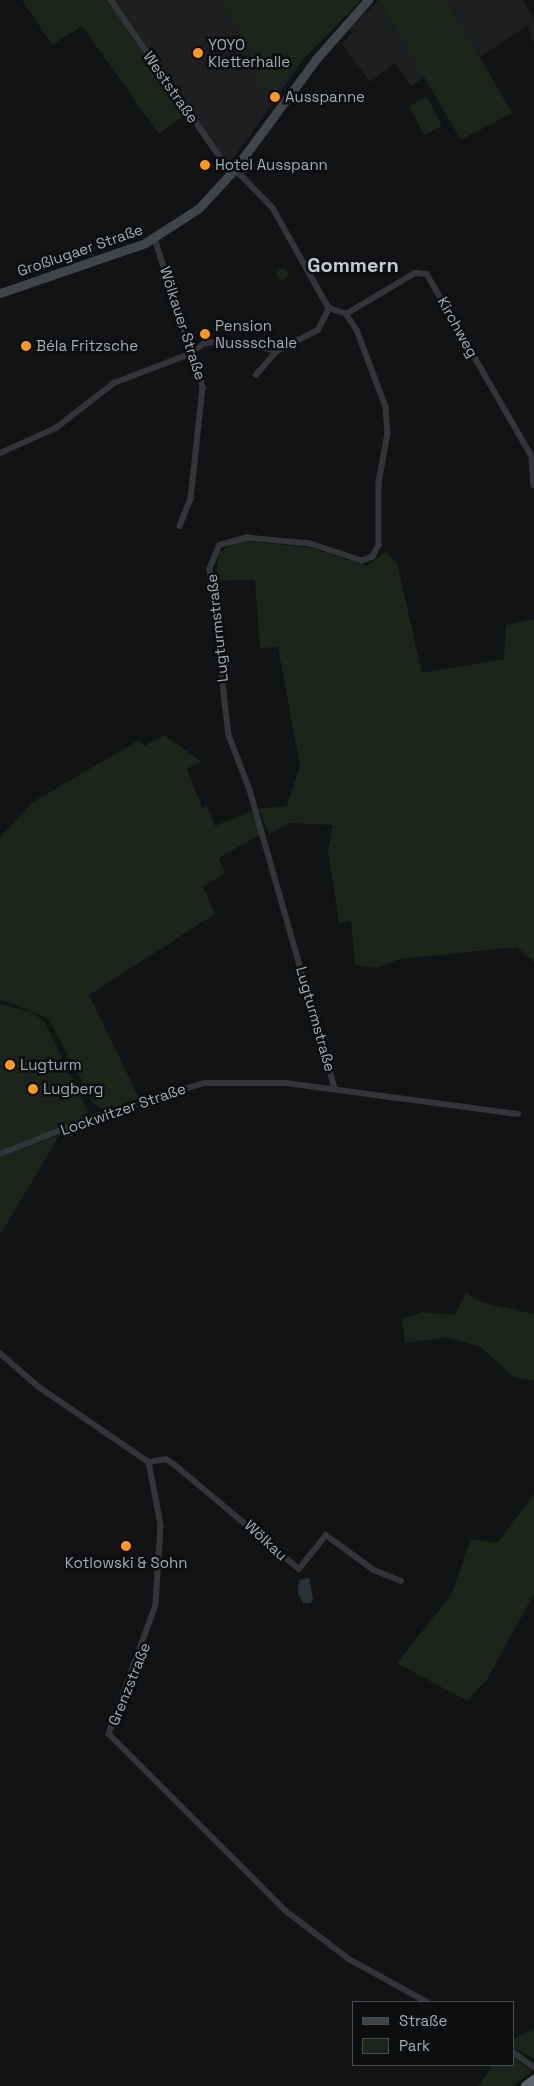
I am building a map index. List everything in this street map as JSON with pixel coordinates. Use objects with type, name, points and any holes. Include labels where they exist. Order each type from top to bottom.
[{"type":"highway","points":[[526,2086],[534,2080]]},
{"type":"main road","name":"Großlugaer Straße","points":[[0,293],[155,239],[209,200],[234,170],[316,58],[368,0]]},
{"type":"street","name":"Weststraße","points":[[111,0],[226,167],[234,170]]},
{"type":"street","points":[[234,170],[273,208],[329,308],[346,314]]},
{"type":"street","name":"Wölkauer Straße","points":[[155,239],[202,378],[203,407],[191,499],[180,526]]},
{"type":"street","name":"Kirchweg","points":[[346,314],[415,273],[427,274],[533,459]]},
{"type":"street","points":[[256,375],[277,351],[318,330],[329,308]]},
{"type":"street","name":"Lugturmstraße","points":[[335,1089],[250,790],[229,735],[210,569],[220,545],[247,538],[310,544],[362,561],[368,561],[377,551],[379,484],[388,418],[370,360],[346,314]]},
{"type":"street","points":[[0,453],[56,428],[114,383],[194,350],[227,340],[277,351]]},
{"type":"street","points":[[533,459],[534,485]]},
{"type":"street","name":"Lockwitzer Straße","points":[[0,1154],[195,1084],[286,1083],[518,1114]]},
{"type":"street","points":[[0,1354],[38,1387],[149,1462]]},
{"type":"street","name":"Wölkau","points":[[149,1462],[166,1459],[174,1464],[299,1569],[326,1535],[374,1570],[401,1581]]},
{"type":"street","name":"Grenzstraße","points":[[149,1462],[160,1525],[156,1605],[109,1734],[286,1911],[349,1959],[425,2001]]},
{"type":"street","points":[[514,2053],[534,2067]]},
{"type":"shaded area","points":[[116,0],[263,0],[302,62],[227,167]]},
{"type":"shaded area","points":[[379,0],[425,77],[411,86],[395,63],[370,82],[342,44],[352,33],[349,29]]},
{"type":"shaded area","points":[[447,0],[523,0],[534,20],[534,47],[528,25],[480,57]]},
{"type":"shaded area","points":[[309,1578],[313,1598],[311,1603],[303,1603],[298,1593],[299,1580]]},
{"type":"green space","points":[[22,0],[116,0],[189,112],[159,134],[82,26],[52,45]]},
{"type":"green space","points":[[221,0],[262,0],[287,39],[263,0],[361,0],[272,92],[259,85],[255,77],[262,69],[259,62]]},
{"type":"green space","points":[[379,0],[447,0],[512,113],[461,140]]},
{"type":"green space","points":[[427,97],[442,126],[424,135],[409,106]]},
{"type":"green space","points":[[280,268],[284,268],[288,274],[284,280],[280,280],[276,276],[276,272]]},
{"type":"green space","points":[[247,541],[312,548],[367,566],[386,552],[397,563],[422,673],[504,659],[506,625],[534,619],[534,962],[517,947],[399,959],[377,968],[355,965],[351,921],[339,923],[328,850],[333,825],[290,823],[269,834],[259,809],[287,806],[300,766],[278,647],[260,648],[255,580],[215,581],[219,553],[235,542]]},
{"type":"green space","points":[[164,735],[201,761],[187,769],[202,808],[207,806],[215,826],[251,811],[261,834],[219,858],[225,873],[203,887],[215,914],[89,995],[139,1098],[104,1111],[93,1103],[48,1018],[0,999],[0,837],[33,802],[139,740],[144,746]]},
{"type":"green space","points":[[0,1004],[32,1012],[45,1022],[89,1114],[86,1119],[0,1151]]},
{"type":"green space","points":[[59,1135],[48,1155],[0,1235],[0,1157]]},
{"type":"green space","points":[[466,1293],[481,1302],[534,1314],[534,1381],[514,1377],[480,1347],[446,1337],[405,1343],[402,1319],[423,1312],[455,1315]]},
{"type":"green space","points":[[534,1494],[534,1594],[486,1681],[467,1701],[397,1663],[451,1595],[471,1539],[497,1543]]},
{"type":"green space","points":[[534,2029],[534,2059],[514,2049],[514,2039]]},
{"type":"green space","points":[[514,2058],[532,2072],[512,2086],[478,2086],[492,2066],[514,2066]]},
{"type":"place","name":"YOYO Kletterhalle","points":[[198,53]]},
{"type":"place","name":"Ausspanne","points":[[275,97]]},
{"type":"place","name":"Hotel Ausspann","points":[[205,165]]},
{"type":"place","name":"Pension Nussschale","points":[[205,334]]},
{"type":"place","name":"Béla Fritzsche","points":[[26,346]]},
{"type":"place","name":"Lugturm","points":[[10,1065]]},
{"type":"place","name":"Lugberg","points":[[33,1089]]},
{"type":"place","name":"Kotlowski & Sohn","points":[[126,1546]]},
{"type":"district","name":"Gommern","points":[[353,265]]}]
